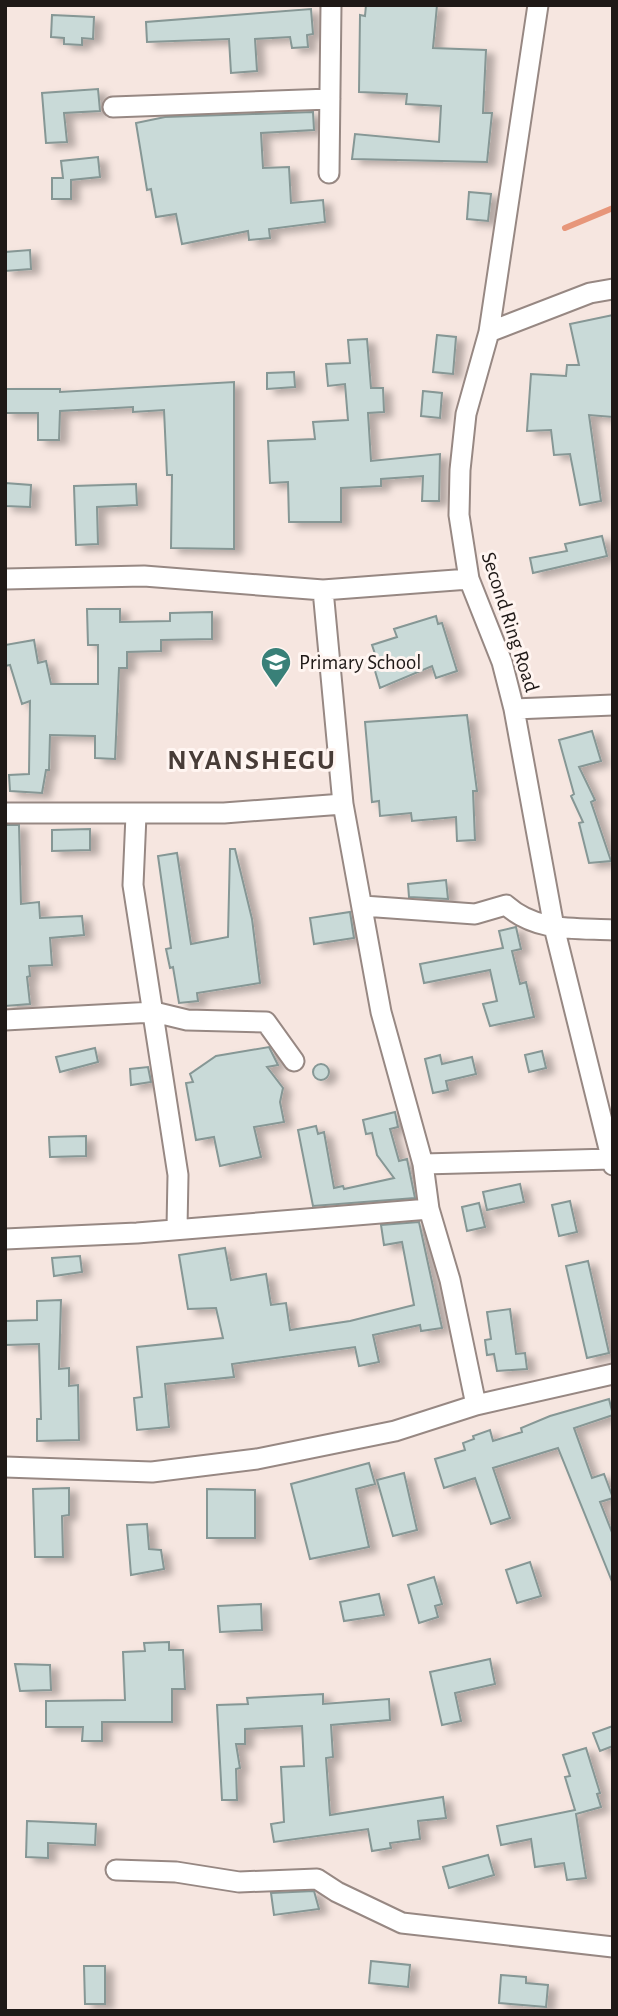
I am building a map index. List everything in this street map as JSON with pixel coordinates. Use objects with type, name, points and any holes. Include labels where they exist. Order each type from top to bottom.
[{"type":"street","points":[[329,173],[331,5]]},
{"type":"street","name":"Second Ring Road","points":[[538,5],[489,332],[466,414],[460,470],[459,515],[469,579],[502,662],[514,709],[554,927],[612,1162]]},
{"type":"street","points":[[113,107],[330,99]]},
{"type":"street","points":[[489,332],[590,293],[613,289]]},
{"type":"street","points":[[5,579],[144,576],[323,590],[469,579]]},
{"type":"street","points":[[323,590],[343,804],[382,1012],[423,1164],[429,1209],[450,1280],[476,1405]]},
{"type":"street","points":[[514,709],[613,705]]},
{"type":"street","points":[[5,813],[224,813],[343,804]]},
{"type":"street","points":[[136,815],[133,885],[178,1175],[177,1228]]},
{"type":"street","points":[[363,906],[475,914],[506,905],[521,919],[554,927],[613,930]]},
{"type":"street","points":[[5,1020],[154,1012],[187,1020],[266,1022],[295,1061]]},
{"type":"street","points":[[423,1164],[612,1162]]},
{"type":"street","points":[[5,1239],[137,1233],[429,1209]]},
{"type":"street","points":[[5,1467],[152,1472],[201,1467],[395,1432],[476,1405],[613,1374]]},
{"type":"street","points":[[116,1870],[176,1872],[239,1882],[317,1879],[337,1892],[402,1923],[613,1947]]},
{"type":"building","points":[[366,5],[437,5],[433,48],[486,50],[483,113],[492,113],[487,162],[352,159],[355,134],[439,142],[441,106],[406,104],[407,94],[359,92],[360,15],[365,16]]},
{"type":"building","points":[[311,9],[313,34],[307,35],[308,47],[292,48],[290,37],[255,39],[257,71],[231,73],[229,39],[147,42],[146,22]]},
{"type":"building","points":[[52,15],[94,17],[93,39],[82,38],[82,45],[64,44],[64,38],[51,37]]},
{"type":"building","points":[[98,89],[100,111],[64,113],[67,142],[46,143],[42,93]]},
{"type":"building","points":[[313,112],[314,130],[261,133],[263,168],[289,167],[291,203],[323,200],[325,222],[269,229],[270,238],[249,240],[248,231],[182,244],[176,214],[156,217],[151,189],[147,190],[136,123],[165,117]]},
{"type":"building","points":[[98,157],[100,177],[71,180],[71,199],[52,199],[52,178],[63,178],[61,161]]},
{"type":"building","points":[[469,192],[491,194],[488,221],[467,219]]},
{"type":"building","points":[[30,250],[31,269],[5,271],[5,252]]},
{"type":"building","points":[[613,315],[613,417],[589,415],[601,501],[580,505],[570,454],[554,455],[551,430],[527,431],[531,374],[566,376],[567,365],[579,365],[570,324]]},
{"type":"building","points":[[437,335],[456,337],[453,374],[433,372]]},
{"type":"building","points":[[367,339],[371,388],[383,388],[384,412],[368,413],[371,461],[440,454],[439,501],[422,501],[423,476],[381,479],[381,486],[341,488],[341,522],[289,522],[288,482],[270,483],[268,441],[315,439],[313,422],[348,420],[345,384],[328,386],[326,364],[350,363],[348,340]]},
{"type":"building","points":[[294,372],[295,387],[267,389],[267,373]]},
{"type":"building","points":[[234,382],[234,549],[171,548],[172,475],[167,475],[164,410],[133,412],[133,407],[60,411],[59,440],[38,440],[38,413],[5,413],[5,389],[60,389],[60,392]]},
{"type":"building","points":[[423,391],[442,393],[440,418],[421,416]]},
{"type":"building","points":[[5,483],[31,485],[30,507],[5,506]]},
{"type":"building","points":[[136,484],[137,505],[97,507],[98,544],[76,545],[74,486]]},
{"type":"building","points":[[602,536],[607,556],[533,573],[530,558],[567,551],[565,544]]},
{"type":"building","points":[[87,609],[120,609],[120,622],[170,621],[170,613],[212,612],[212,639],[161,640],[161,651],[127,652],[127,668],[119,668],[115,759],[95,758],[95,736],[50,735],[49,770],[46,770],[42,793],[10,791],[9,775],[29,774],[30,701],[22,704],[10,665],[5,666],[5,645],[34,640],[38,663],[46,661],[51,684],[98,684],[98,645],[88,645]]},
{"type":"building","points":[[436,616],[438,624],[442,623],[457,671],[436,678],[432,666],[380,688],[373,664],[378,663],[372,645],[397,637],[394,629]]},
{"type":"building","points":[[467,715],[477,791],[473,791],[475,840],[457,841],[456,817],[412,821],[411,813],[380,816],[379,801],[372,802],[365,722]]},
{"type":"building","points":[[592,731],[601,761],[579,767],[595,800],[591,802],[611,861],[589,863],[579,823],[583,822],[571,796],[574,794],[559,740]]},
{"type":"building","points":[[5,825],[19,825],[21,904],[39,902],[40,918],[82,916],[84,935],[50,938],[52,965],[29,966],[30,976],[27,977],[30,1004],[5,1006]]},
{"type":"building","points":[[90,829],[90,850],[52,851],[52,830]]},
{"type":"building","points":[[230,849],[235,849],[252,919],[260,983],[197,993],[198,1001],[179,1003],[173,967],[170,968],[166,949],[171,948],[158,856],[177,853],[191,944],[228,937]]},
{"type":"building","points":[[446,880],[448,899],[409,897],[408,884]]},
{"type":"building","points":[[350,912],[354,938],[314,944],[310,918]]},
{"type":"building","points":[[516,927],[521,949],[512,951],[520,984],[526,982],[534,1017],[490,1026],[483,1004],[497,1001],[490,970],[424,983],[420,964],[503,948],[499,931]]},
{"type":"building","points":[[269,1047],[278,1065],[267,1067],[283,1088],[280,1102],[284,1122],[254,1127],[261,1157],[220,1166],[214,1137],[196,1140],[186,1083],[193,1082],[190,1074],[216,1056]]},
{"type":"building","points":[[95,1048],[98,1062],[60,1072],[56,1057]]},
{"type":"building","points":[[542,1051],[546,1068],[529,1072],[525,1055]]},
{"type":"building","points":[[440,1055],[442,1064],[472,1057],[476,1074],[446,1081],[448,1090],[433,1093],[425,1059]]},
{"type":"building","points":[[321,1064],[329,1072],[321,1080],[313,1072]]},
{"type":"building","points":[[148,1067],[151,1082],[131,1085],[130,1069]]},
{"type":"building","points":[[395,1112],[398,1127],[390,1129],[399,1161],[407,1159],[415,1198],[313,1206],[298,1130],[316,1126],[318,1134],[324,1132],[334,1188],[343,1186],[344,1189],[394,1178],[377,1155],[372,1133],[366,1134],[363,1120]]},
{"type":"building","points":[[86,1136],[86,1156],[50,1157],[49,1137]]},
{"type":"building","points":[[520,1184],[524,1202],[487,1210],[483,1192]]},
{"type":"building","points":[[570,1201],[577,1232],[559,1236],[552,1205]]},
{"type":"building","points":[[479,1203],[485,1227],[467,1231],[462,1207]]},
{"type":"building","points":[[419,1222],[442,1328],[421,1331],[420,1325],[373,1335],[379,1362],[359,1366],[355,1347],[232,1364],[234,1377],[165,1384],[169,1427],[137,1430],[134,1398],[142,1397],[137,1347],[223,1338],[216,1308],[188,1309],[179,1255],[225,1248],[231,1280],[266,1274],[271,1305],[286,1303],[290,1330],[350,1321],[414,1305],[402,1242],[384,1245],[381,1225]]},
{"type":"building","points":[[80,1256],[82,1272],[54,1276],[52,1258]]},
{"type":"building","points":[[588,1261],[609,1353],[587,1358],[566,1266]]},
{"type":"building","points":[[61,1300],[59,1369],[69,1368],[69,1386],[78,1385],[79,1440],[37,1441],[37,1419],[41,1419],[39,1344],[5,1345],[5,1321],[37,1320],[37,1301]]},
{"type":"building","points":[[510,1309],[516,1354],[525,1353],[527,1369],[497,1371],[494,1354],[487,1355],[485,1340],[491,1339],[487,1312]]},
{"type":"building","points":[[609,1399],[613,1415],[574,1428],[592,1478],[604,1474],[613,1498],[600,1502],[613,1535],[613,1584],[558,1448],[493,1468],[510,1518],[491,1524],[475,1478],[444,1488],[435,1459],[465,1450],[463,1443],[474,1439],[473,1436],[490,1430],[493,1441],[522,1432],[521,1428],[550,1416]]},
{"type":"building","points":[[369,1463],[375,1484],[356,1489],[369,1547],[310,1559],[291,1484]]},
{"type":"building","points":[[404,1473],[417,1530],[393,1536],[377,1480]]},
{"type":"building","points":[[69,1488],[69,1515],[62,1516],[63,1557],[35,1557],[33,1489]]},
{"type":"building","points":[[207,1489],[255,1490],[255,1538],[207,1538]]},
{"type":"building","points":[[147,1524],[149,1549],[161,1550],[164,1569],[131,1575],[127,1525]]},
{"type":"building","points":[[530,1562],[541,1596],[517,1603],[506,1570]]},
{"type":"building","points":[[434,1577],[442,1604],[435,1606],[438,1617],[419,1623],[408,1585]]},
{"type":"building","points":[[379,1594],[384,1615],[344,1621],[340,1602]]},
{"type":"building","points":[[261,1604],[262,1630],[220,1632],[218,1606]]},
{"type":"building","points":[[169,1642],[169,1650],[183,1650],[185,1689],[172,1689],[172,1722],[102,1722],[102,1741],[82,1741],[83,1727],[46,1727],[46,1701],[125,1700],[123,1652],[145,1651],[144,1643]]},
{"type":"building","points":[[490,1659],[495,1684],[455,1693],[461,1721],[442,1725],[430,1672]]},
{"type":"building","points":[[15,1664],[50,1665],[51,1690],[20,1691]]},
{"type":"building","points":[[323,1694],[323,1704],[389,1699],[390,1720],[331,1725],[333,1757],[326,1758],[330,1815],[443,1797],[446,1818],[418,1821],[420,1839],[390,1843],[391,1848],[372,1851],[368,1829],[274,1842],[271,1824],[284,1822],[281,1767],[304,1766],[302,1726],[245,1729],[245,1744],[236,1744],[240,1768],[236,1769],[237,1800],[222,1800],[217,1705],[248,1704],[247,1698]]},
{"type":"building","points":[[613,1726],[613,1746],[600,1751],[593,1733]]},
{"type":"building","points":[[586,1748],[600,1793],[597,1794],[601,1807],[576,1814],[586,1878],[567,1880],[564,1863],[535,1867],[531,1839],[501,1845],[497,1826],[575,1810],[565,1777],[570,1776],[563,1755]]},
{"type":"building","points":[[27,1821],[96,1824],[95,1845],[48,1843],[48,1858],[26,1857]]},
{"type":"building","points":[[488,1855],[494,1875],[449,1888],[443,1867]]},
{"type":"building","points":[[314,1891],[319,1909],[274,1915],[271,1893]]},
{"type":"building","points":[[371,1961],[410,1965],[408,1987],[369,1983]]},
{"type":"building","points":[[84,1966],[105,1966],[105,2004],[85,2004]]},
{"type":"building","points":[[501,1975],[526,1977],[526,1983],[548,1985],[546,2007],[499,2003]]},
{"type":"waterway","points":[[565,228],[613,208]]},
{"type":"place","name":"Primary School","points":[[276,689]]},
{"type":"district","name":"NYANSHEGU","points":[[252,761]]}]
